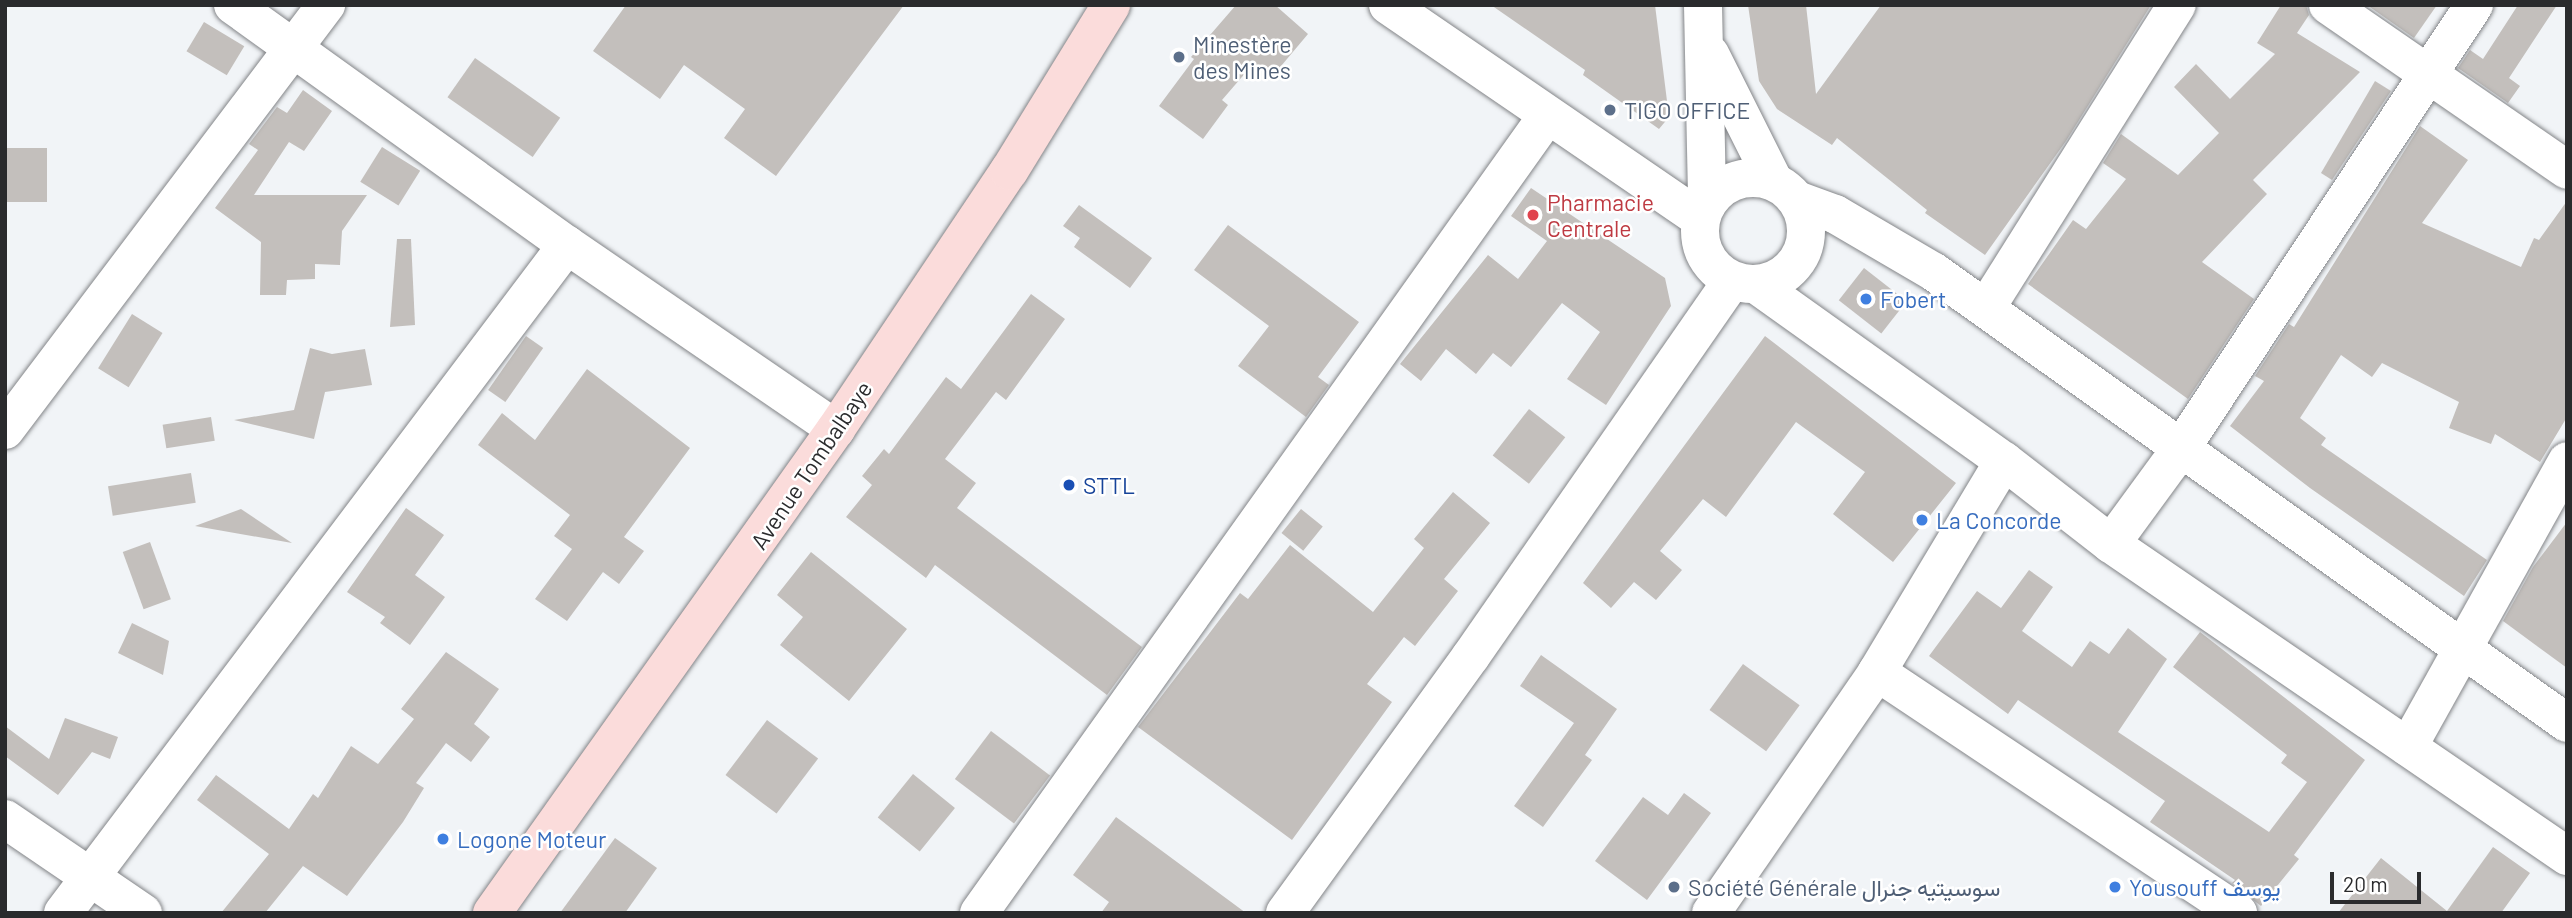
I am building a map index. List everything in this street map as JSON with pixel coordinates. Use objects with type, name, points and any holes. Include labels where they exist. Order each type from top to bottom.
[{"type":"main road","name":"Avenue Tombalbaye","points":[[492,913],[836,429],[1009,171],[1111,5]]},
{"type":"street","points":[[233,5],[567,245],[836,429]]},
{"type":"street","points":[[5,430],[326,5]]},
{"type":"street","points":[[1388,5],[1547,116],[1704,211]]},
{"type":"street","points":[[1703,5],[1706,46],[1705,255],[2004,461],[2111,544],[2567,856]]},
{"type":"street","points":[[1986,308],[2177,5]]},
{"type":"street","points":[[2328,5],[2426,76],[2567,170]]},
{"type":"street","points":[[2111,544],[2182,447],[2474,5]]},
{"type":"street","points":[[1285,913],[1744,283],[1779,279],[1796,264],[1806,243],[1806,221],[1785,191],[1706,46]]},
{"type":"street","points":[[979,913],[1547,116]]},
{"type":"street","points":[[1704,211],[1730,183],[1744,179],[1785,191],[1878,238],[1986,308],[2567,723]]},
{"type":"street","points":[[63,913],[89,875],[567,245]]},
{"type":"street","points":[[1711,913],[1877,672],[2004,461]]},
{"type":"street","points":[[2408,747],[2567,461]]},
{"type":"street","points":[[1877,672],[2238,913]]},
{"type":"street","points":[[5,819],[144,913]]},
{"type":"building","points":[[626,5],[904,5],[776,176],[724,138],[745,109],[684,65],[660,99],[593,51]]},
{"type":"building","points":[[1236,5],[1275,5],[1308,34],[1271,78],[1254,63],[1222,100],[1228,105],[1203,139],[1159,106],[1194,59],[1191,57]]},
{"type":"building","points":[[1491,5],[1655,5],[1669,117],[1659,129],[1583,75],[1585,70]]},
{"type":"building","points":[[1748,5],[1806,5],[1816,94],[1881,5],[2151,5],[2066,141],[1985,255],[1925,213],[1927,210],[1837,138],[1832,145],[1777,109],[1759,81]]},
{"type":"building","points":[[2281,5],[2306,5],[2309,15],[2297,33],[2360,72],[2253,180],[2267,194],[2202,262],[2254,299],[2188,399],[2028,284],[2073,220],[2086,229],[2126,179],[2103,163],[2121,134],[2178,175],[2219,133],[2174,87],[2196,64],[2230,99],[2275,54],[2257,43]]},
{"type":"building","points":[[2367,5],[2437,5],[2414,38]]},
{"type":"building","points":[[2518,5],[2557,5],[2509,78],[2520,86],[2508,103],[2458,68],[2470,50],[2483,59]]},
{"type":"building","points":[[204,22],[244,46],[227,75],[186,51]]},
{"type":"building","points":[[475,58],[560,118],[533,157],[447,97]]},
{"type":"building","points":[[2375,81],[2391,91],[2332,180],[2321,173]]},
{"type":"building","points":[[303,90],[332,111],[304,151],[289,142],[254,195],[367,195],[342,231],[340,265],[315,264],[315,279],[287,280],[286,295],[260,295],[261,242],[215,208],[258,150],[249,144],[277,107],[287,113]]},
{"type":"building","points":[[2420,126],[2468,160],[2422,223],[2521,267],[2534,238],[2539,240],[2567,201],[2567,417],[2540,462],[2495,434],[2491,444],[2449,428],[2459,402],[2382,363],[2372,377],[2341,355],[2300,418],[2326,438],[2321,445],[2487,560],[2464,596],[2310,488],[2230,426],[2264,381],[2255,376],[2289,324],[2294,327]]},
{"type":"building","points":[[382,147],[420,171],[398,206],[360,182]]},
{"type":"building","points":[[5,148],[47,148],[47,202],[5,202]]},
{"type":"building","points":[[1531,188],[1665,278],[1671,306],[1606,405],[1567,379],[1600,332],[1562,303],[1511,367],[1493,353],[1476,374],[1446,349],[1421,381],[1400,364],[1488,255],[1518,279],[1547,241],[1511,216]]},
{"type":"building","points":[[1079,205],[1152,258],[1130,288],[1074,247],[1080,238],[1063,226]]},
{"type":"building","points":[[1228,225],[1359,322],[1318,377],[1329,385],[1306,417],[1238,366],[1269,326],[1194,270]]},
{"type":"building","points":[[397,239],[411,239],[415,325],[390,327]]},
{"type":"building","points":[[1864,268],[1907,301],[1881,334],[1839,300]]},
{"type":"building","points":[[1031,294],[1065,319],[1006,400],[996,392],[945,459],[976,483],[957,508],[1142,647],[1107,695],[935,565],[926,578],[846,517],[872,485],[862,476],[884,449],[889,454],[946,377],[961,389]]},
{"type":"building","points":[[132,314],[163,333],[129,387],[98,368]]},
{"type":"building","points":[[526,336],[543,348],[505,402],[488,390]]},
{"type":"building","points":[[1765,336],[1956,483],[1893,562],[1833,514],[1865,472],[1796,422],[1726,517],[1703,499],[1660,551],[1682,570],[1656,600],[1634,582],[1611,608],[1583,583]]},
{"type":"building","points":[[310,348],[332,354],[365,349],[372,385],[325,392],[314,439],[234,420],[294,410]]},
{"type":"building","points":[[587,369],[690,448],[624,537],[644,551],[619,584],[603,572],[567,621],[535,599],[572,549],[554,536],[570,515],[478,445],[502,413],[535,440]]},
{"type":"building","points":[[1529,409],[1565,437],[1529,484],[1493,455]]},
{"type":"building","points":[[211,417],[215,441],[166,448],[163,425]]},
{"type":"building","points":[[191,473],[196,503],[113,516],[108,486]]},
{"type":"building","points":[[1453,492],[1490,523],[1444,579],[1458,591],[1415,646],[1404,637],[1367,684],[1392,702],[1292,840],[1138,727],[1240,593],[1248,599],[1290,545],[1373,612],[1424,548],[1414,539]]},
{"type":"building","points":[[406,508],[444,535],[415,575],[445,597],[410,645],[380,623],[385,617],[347,592]]},
{"type":"building","points":[[241,509],[292,543],[195,526]]},
{"type":"building","points":[[1301,509],[1323,527],[1303,551],[1281,533]]},
{"type":"building","points":[[2567,522],[2567,668],[2503,621],[2533,567]]},
{"type":"building","points":[[150,542],[171,599],[144,609],[123,552]]},
{"type":"building","points":[[811,552],[907,629],[849,701],[780,645],[803,617],[777,595]]},
{"type":"building","points":[[2029,570],[2053,587],[2022,631],[2072,667],[2090,641],[2109,654],[2128,628],[2167,659],[2118,732],[2269,832],[2307,782],[2281,763],[2287,755],[2173,667],[2200,632],[2365,760],[2294,855],[2299,859],[2261,906],[2232,883],[2235,880],[2150,822],[2165,801],[2018,700],[2008,714],[1929,656],[1977,591],[2001,608]]},
{"type":"building","points":[[132,623],[169,641],[163,675],[118,653]]},
{"type":"building","points":[[446,652],[499,689],[474,724],[490,737],[471,762],[446,743],[416,783],[424,788],[403,822],[347,896],[303,866],[265,913],[221,913],[269,854],[197,800],[216,775],[289,829],[313,794],[318,798],[351,746],[378,764],[414,719],[401,709]]},
{"type":"building","points":[[1541,655],[1617,709],[1585,755],[1592,760],[1543,827],[1514,806],[1574,723],[1520,686]]},
{"type":"building","points":[[1743,664],[1800,705],[1766,751],[1709,710]]},
{"type":"building","points":[[65,718],[118,737],[110,759],[92,752],[58,795],[5,756],[5,726],[49,759]]},
{"type":"building","points":[[767,720],[818,759],[777,814],[725,775]]},
{"type":"building","points":[[991,731],[1050,776],[1014,823],[955,779]]},
{"type":"building","points":[[913,774],[955,808],[920,852],[878,818]]},
{"type":"building","points":[[1684,793],[1711,813],[1647,900],[1595,861],[1643,797],[1668,815]]},
{"type":"building","points":[[1116,817],[1246,913],[1101,913],[1109,902],[1073,875]]},
{"type":"building","points":[[615,838],[657,868],[625,913],[560,913]]},
{"type":"building","points":[[2493,847],[2530,873],[2501,913],[2338,913],[2381,858],[2447,911]]},
{"type":"place","name":"Minestère des Mines","points":[[1179,57]]},
{"type":"place","name":"TIGO OFFICE","points":[[1610,110]]},
{"type":"place","name":"Pharmacie Centrale","points":[[1533,215]]},
{"type":"place","name":"Fobert","points":[[1866,299]]},
{"type":"place","name":"STTL","points":[[1069,485]]},
{"type":"place","name":"La Concorde","points":[[1922,520]]},
{"type":"place","name":"Logone Moteur","points":[[443,839]]},
{"type":"place","name":"Société Générale سوسيتيه جنرال","points":[[1674,887]]},
{"type":"place","name":"Yousouff يوسف","points":[[2115,887]]}]
